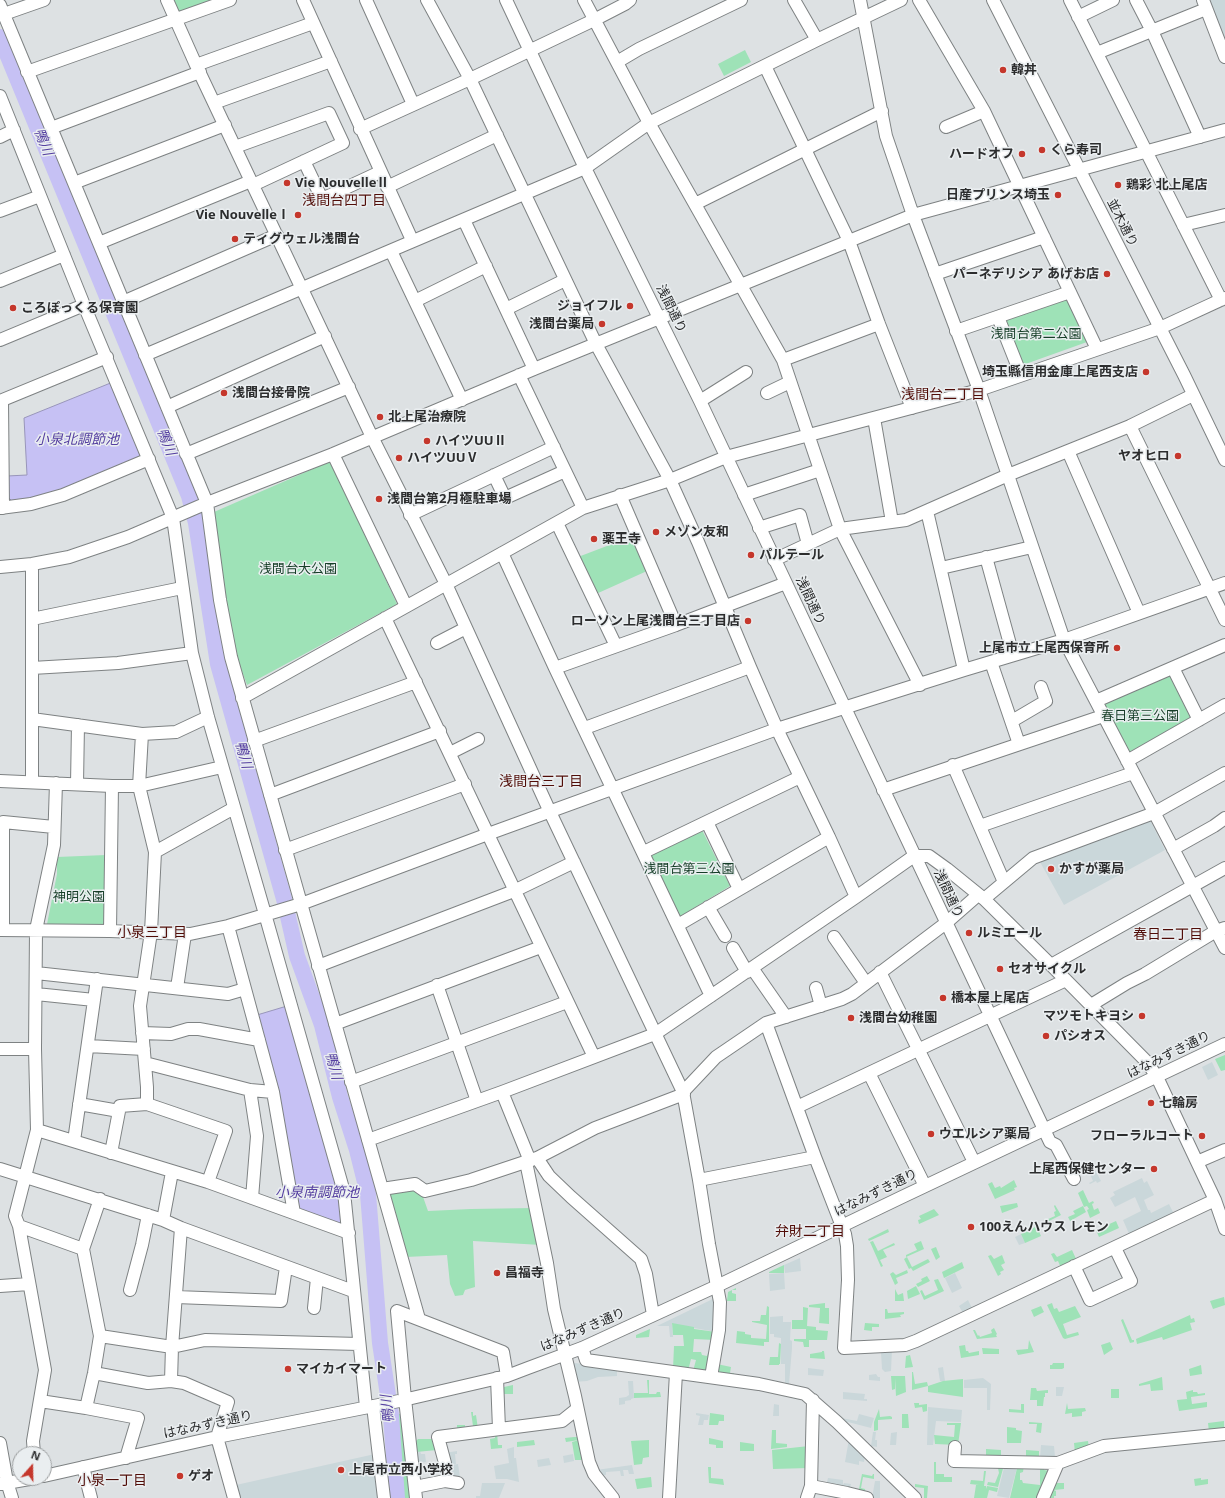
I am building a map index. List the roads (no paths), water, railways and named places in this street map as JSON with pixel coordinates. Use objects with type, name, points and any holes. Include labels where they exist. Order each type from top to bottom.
[{"type":"street","points":[[44,0],[2,10],[206,503],[220,600],[228,642],[242,698],[419,1319]]},
{"type":"street","points":[[167,0],[372,437],[446,584],[550,812],[684,1093],[720,1302],[719,1330],[711,1377]]},
{"type":"street","points":[[27,72],[230,0]]},
{"type":"street","points":[[303,0],[360,129],[412,240]]},
{"type":"street","points":[[366,0],[413,104]]},
{"type":"street","points":[[427,0],[470,79],[596,344],[670,480],[698,542],[777,729],[856,897]]},
{"type":"street","name":"浅間通り","points":[[506,0],[531,50],[585,168],[700,401],[1050,1142],[1056,1145],[1074,1179]]},
{"type":"street","points":[[584,0],[649,123],[783,360],[840,530],[920,685]]},
{"type":"street","points":[[360,129],[594,20],[630,0]]},
{"type":"street","points":[[616,62],[639,49],[741,0]]},
{"type":"street","points":[[794,0],[817,40]]},
{"type":"street","points":[[860,0],[886,136],[913,215],[979,390],[1064,640],[1193,887],[1221,930],[1225,948]]},
{"type":"street","points":[[145,355],[412,240],[464,220],[585,168],[649,123],[901,0]]},
{"type":"street","points":[[919,0],[984,111],[1097,349]]},
{"type":"street","name":"並木通り","points":[[993,0],[1160,328],[1225,460]]},
{"type":"street","points":[[242,698],[583,508],[670,480],[726,457],[979,390],[1160,328],[1223,299],[1183,225],[1070,0]]},
{"type":"street","points":[[1078,16],[1113,0]]},
{"type":"street","points":[[1136,0],[1152,31],[1200,137]]},
{"type":"street","points":[[1097,53],[1152,31],[1204,5],[1224,53]]},
{"type":"street","points":[[51,128],[313,23]]},
{"type":"street","points":[[214,103],[330,61]]},
{"type":"street","points":[[765,66],[849,241],[879,324],[912,408]]},
{"type":"street","points":[[0,96],[84,305],[173,518],[192,653],[208,717],[344,1192],[359,1344],[372,1406],[384,1498]]},
{"type":"street","points":[[695,204],[806,150],[882,110]]},
{"type":"street","points":[[946,127],[984,111]]},
{"type":"street","points":[[99,243],[252,183],[343,143],[329,113],[235,147]]},
{"type":"street","points":[[74,183],[225,125]]},
{"type":"street","points":[[0,137],[14,130]]},
{"type":"street","points":[[0,567],[32,564],[69,557],[128,537],[206,503],[333,454],[534,369],[913,215],[1225,130]]},
{"type":"street","points":[[387,187],[497,135]]},
{"type":"street","points":[[304,161],[322,199],[380,172]]},
{"type":"street","points":[[0,211],[40,196]]},
{"type":"street","points":[[1183,225],[1225,215]]},
{"type":"street","points":[[464,220],[534,369]]},
{"type":"street","points":[[123,302],[277,234]]},
{"type":"street","points":[[935,274],[1044,237]]},
{"type":"street","points":[[391,250],[462,400]]},
{"type":"street","points":[[0,281],[64,254]]},
{"type":"street","points":[[415,300],[486,266]]},
{"type":"street","points":[[506,309],[565,280]]},
{"type":"street","points":[[956,331],[1070,292]]},
{"type":"street","points":[[0,340],[84,305]]},
{"type":"street","points":[[998,317],[1020,375]]},
{"type":"street","points":[[783,360],[879,324]]},
{"type":"street","points":[[167,407],[325,336]]},
{"type":"street","points":[[107,357],[1,401],[1,508],[31,504],[63,495],[149,459]]},
{"type":"street","points":[[700,401],[746,372]]},
{"type":"street","points":[[519,376],[583,508]]},
{"type":"street","points":[[767,393],[790,382]]},
{"type":"street","points":[[186,454],[349,387]]},
{"type":"street","points":[[774,560],[840,530],[906,520],[1008,475],[1130,426],[1193,395]]},
{"type":"street","points":[[874,418],[892,522]]},
{"type":"street","points":[[1130,426],[1225,620]]},
{"type":"street","points":[[410,515],[554,447]]},
{"type":"street","points":[[1068,451],[1139,613]]},
{"type":"street","points":[[333,454],[406,606]]},
{"type":"street","points":[[744,496],[820,470]]},
{"type":"street","points":[[494,475],[505,498],[565,471]]},
{"type":"street","points":[[620,495],[676,625]]},
{"type":"street","points":[[927,511],[964,670]]},
{"type":"street","points":[[759,528],[800,515],[808,544]]},
{"type":"street","points":[[557,523],[616,646]]},
{"type":"street","points":[[940,568],[1032,547]]},
{"type":"street","points":[[502,553],[711,996]]},
{"type":"street","points":[[986,557],[1013,655]]},
{"type":"street","points":[[32,564],[32,782]]},
{"type":"street","points":[[555,668],[676,625],[786,583]]},
{"type":"street","points":[[54,827],[2,822],[1,930],[110,931],[185,934],[228,926],[301,904],[777,729],[1064,640],[1225,583]]},
{"type":"street","points":[[32,619],[182,588]]},
{"type":"street","points":[[385,618],[594,1057]]},
{"type":"street","points":[[438,643],[466,628]]},
{"type":"street","points":[[1096,702],[1225,645]]},
{"type":"street","points":[[32,668],[118,663],[192,653]]},
{"type":"street","points":[[991,662],[1019,744]]},
{"type":"street","points":[[585,728],[750,667]]},
{"type":"street","points":[[1173,668],[1199,720]]},
{"type":"street","points":[[254,741],[416,682]]},
{"type":"street","points":[[1012,721],[1046,701],[1041,687]]},
{"type":"street","points":[[1127,760],[1225,705]]},
{"type":"street","points":[[884,790],[953,765],[1103,716]]},
{"type":"street","points":[[32,719],[142,734],[176,732],[208,717]]},
{"type":"street","points":[[76,784],[78,725]]},
{"type":"street","points":[[270,795],[440,731]]},
{"type":"street","points":[[142,734],[138,786],[154,852],[151,932],[140,1006],[147,1087],[147,1104]]},
{"type":"street","points":[[450,753],[478,740]]},
{"type":"street","points":[[953,765],[1004,882]]},
{"type":"street","points":[[0,781],[138,786],[222,767]]},
{"type":"street","points":[[980,826],[1133,773]]},
{"type":"street","points":[[382,1189],[415,1184],[425,1191],[471,1180],[531,1160],[595,1128],[684,1093],[716,1056],[766,1023],[842,999],[866,983],[981,897],[1004,882],[1033,858],[1154,813],[1225,773]]},
{"type":"street","points":[[644,852],[800,777]]},
{"type":"street","points":[[33,1446],[45,1370],[19,1226],[15,1216],[37,1130],[35,1049],[36,930],[54,845],[56,783]]},
{"type":"street","points":[[285,850],[465,784]]},
{"type":"street","points":[[110,931],[112,786]]},
{"type":"street","points":[[154,852],[234,808]]},
{"type":"street","points":[[1173,849],[1214,826],[1225,818]]},
{"type":"street","points":[[707,822],[738,889]]},
{"type":"street","points":[[678,925],[829,837]]},
{"type":"street","points":[[368,1140],[502,1092],[655,1034],[914,856],[929,856],[981,897],[1147,1062],[1158,1077],[1214,1200],[1225,1229]]},
{"type":"street","points":[[318,966],[514,891],[574,862]]},
{"type":"street","points":[[1051,965],[1225,868]]},
{"type":"street","points":[[708,907],[725,936]]},
{"type":"street","points":[[228,926],[273,1092],[294,1214]]},
{"type":"street","points":[[1090,1005],[1221,930]]},
{"type":"street","points":[[177,988],[185,934]]},
{"type":"street","points":[[834,937],[866,983]]},
{"type":"street","points":[[335,1024],[541,947]]},
{"type":"street","points":[[733,948],[786,1016]]},
{"type":"street","points":[[36,972],[228,994],[245,989]]},
{"type":"street","points":[[880,972],[974,1162]]},
{"type":"street","points":[[74,1142],[97,979]]},
{"type":"street","points":[[797,1107],[1066,980]]},
{"type":"street","points":[[437,985],[477,1101]]},
{"type":"street","points":[[816,988],[821,1006]]},
{"type":"street","points":[[36,994],[94,1000]]},
{"type":"street","points":[[351,1082],[567,1002]]},
{"type":"street","points":[[766,1023],[845,1234],[847,1246],[848,1280],[844,1348],[905,1345],[1115,1248],[1214,1200]]},
{"type":"street","points":[[142,1033],[171,1034],[188,1029],[200,1029],[259,1040]]},
{"type":"street","name":"はなみずき通り","points":[[52,1474],[217,1437],[402,1400],[502,1377],[582,1348],[717,1286],[974,1162],[1158,1077],[1225,1044]]},
{"type":"street","points":[[88,1046],[144,1050]]},
{"type":"street","points":[[0,1048],[35,1049]]},
{"type":"street","points":[[145,1063],[250,1090],[273,1092]]},
{"type":"street","points":[[869,1073],[925,1186]]},
{"type":"street","points":[[250,1090],[257,1136],[252,1198]]},
{"type":"street","points":[[502,1092],[531,1160],[554,1309],[589,1462],[594,1474],[613,1498]]},
{"type":"street","points":[[79,1104],[119,1111]]},
{"type":"street","points":[[111,1153],[120,1106],[147,1104],[226,1131],[208,1182]]},
{"type":"street","points":[[37,1130],[208,1182],[349,1234]]},
{"type":"street","points":[[1197,1162],[1225,1150]]},
{"type":"street","points":[[699,1180],[815,1157]]},
{"type":"street","points":[[531,1160],[570,1197],[641,1259],[646,1274],[652,1315]]},
{"type":"street","points":[[0,1169],[164,1220],[181,1228],[353,1291]]},
{"type":"street","points":[[164,1220],[172,1172]]},
{"type":"street","points":[[86,1408],[100,1336],[83,1249],[100,1199]]},
{"type":"street","points":[[130,1290],[148,1215]]},
{"type":"street","points":[[19,1226],[83,1249]]},
{"type":"street","points":[[171,1381],[172,1347],[181,1228]]},
{"type":"street","points":[[1074,1266],[1090,1300],[1131,1281],[1115,1248]]},
{"type":"street","points":[[176,1297],[281,1301],[286,1267]]},
{"type":"street","points":[[314,1308],[317,1278]]},
{"type":"street","points":[[0,1286],[29,1284]]},
{"type":"street","points":[[458,1483],[445,1481],[415,1493],[402,1400],[397,1311],[502,1352],[499,1429]]},
{"type":"street","points":[[100,1336],[172,1347],[205,1340],[359,1344]]},
{"type":"street","points":[[582,1348],[586,1360],[783,1388],[805,1394],[915,1498]]},
{"type":"street","points":[[94,1373],[148,1383],[171,1381],[184,1383],[228,1402],[217,1437],[234,1498]]},
{"type":"street","points":[[669,1498],[676,1373]]},
{"type":"street","points":[[807,1498],[811,1486],[813,1400]]},
{"type":"street","points":[[40,1401],[138,1418],[126,1458]]},
{"type":"street","points":[[445,1463],[438,1437],[562,1421],[577,1409]]},
{"type":"street","points":[[955,1447],[954,1461],[1058,1463],[1104,1446],[1225,1434]]},
{"type":"street","points":[[0,1443],[4,1483],[12,1498]]},
{"type":"street","points":[[1043,1498],[1058,1463]]},
{"type":"street","points":[[83,1467],[91,1498]]},
{"type":"street","points":[[811,1486],[866,1498]]},
{"type":"water","name":"小泉北調節池","points":[[113,382],[141,458],[53,494],[14,503],[7,496],[7,476],[27,475],[24,418]]},
{"type":"water","name":"小泉南調節池","points":[[287,1006],[340,1192],[344,1224],[340,1227],[299,1211],[257,1015]]},
{"type":"waterway","name":"鴨川","points":[[0,37],[189,496],[196,523],[218,664],[284,899],[297,956],[322,1025],[340,1097],[357,1150],[368,1194],[380,1343],[391,1415],[397,1498]]},
{"type":"place","name":"韓丼","points":[[1003,70]]},
{"type":"place","name":"くら寿司","points":[[1042,150]]},
{"type":"place","name":"ハードオフ","points":[[1022,154]]},
{"type":"place","name":"Vie NouvelleⅡ","points":[[287,183]]},
{"type":"place","name":"鶏彩 北上尾店","points":[[1118,185]]},
{"type":"place","name":"日産プリンス埼玉","points":[[1058,195]]},
{"type":"place","name":"Vie NouvelleⅠ","points":[[298,215]]},
{"type":"place","name":"ティグウェル浅間台","points":[[235,239]]},
{"type":"place","name":"パーネデリシア あげお店","points":[[1107,274]]},
{"type":"place","name":"ジョイフル","points":[[630,306]]},
{"type":"place","name":"ころぽっくる保育園","points":[[13,308]]},
{"type":"place","name":"浅間台薬局","points":[[602,324]]},
{"type":"place","name":"埼玉縣信用金庫上尾西支店","points":[[1146,372]]},
{"type":"place","name":"浅間台接骨院","points":[[224,393]]},
{"type":"place","name":"北上尾治療院","points":[[380,417]]},
{"type":"place","name":"ハイツUUⅡ","points":[[427,441]]},
{"type":"place","name":"ヤオヒロ","points":[[1178,456]]},
{"type":"place","name":"ハイツUUⅤ","points":[[399,458]]},
{"type":"place","name":"浅間台第2月極駐車場","points":[[379,499]]},
{"type":"place","name":"メゾン友和","points":[[656,532]]},
{"type":"place","name":"薬王寺","points":[[594,539]]},
{"type":"place","name":"パルテール","points":[[751,555]]},
{"type":"place","name":"ローソン上尾浅間台三丁目店","points":[[748,621]]},
{"type":"place","name":"上尾市立上尾西保育所","points":[[1117,648]]},
{"type":"place","name":"かすが薬局","points":[[1051,869]]},
{"type":"place","name":"ルミエール","points":[[969,933]]},
{"type":"place","name":"セオサイクル","points":[[1000,969]]},
{"type":"place","name":"橋本屋上尾店","points":[[943,998]]},
{"type":"place","name":"マツモトキヨシ","points":[[1142,1016]]},
{"type":"place","name":"浅間台幼稚園","points":[[851,1018]]},
{"type":"place","name":"パシオス","points":[[1046,1036]]},
{"type":"place","name":"七輪房","points":[[1151,1103]]},
{"type":"place","name":"ウエルシア薬局","points":[[931,1134]]},
{"type":"place","name":"フローラルコート","points":[[1202,1136]]},
{"type":"place","name":"上尾西保健センター","points":[[1154,1169]]},
{"type":"place","name":"100えんハウス レモン","points":[[971,1227]]},
{"type":"place","name":"昌福寺","points":[[497,1273]]},
{"type":"place","name":"マイカイマート","points":[[288,1369]]},
{"type":"place","name":"上尾市立西小学校","points":[[341,1470]]},
{"type":"place","name":"ゲオ","points":[[180,1476]]},
{"type":"district","name":"浅間台四丁目","points":[[344,201]]},
{"type":"district","name":"浅間台二丁目","points":[[943,395]]},
{"type":"district","name":"浅間台三丁目","points":[[541,782]]},
{"type":"district","name":"小泉三丁目","points":[[152,933]]},
{"type":"district","name":"春日二丁目","points":[[1168,935]]},
{"type":"district","name":"弁財二丁目","points":[[810,1232]]},
{"type":"district","name":"小泉一丁目","points":[[112,1481]]},
{"type":"park label","name":"浅間台第二公園","points":[[1036,334]]},
{"type":"park label","name":"浅間台大公園","points":[[298,569]]},
{"type":"park label","name":"春日第三公園","points":[[1140,716]]},
{"type":"park label","name":"浅間台第三公園","points":[[689,869]]},
{"type":"park label","name":"神明公園","points":[[79,897]]}]
